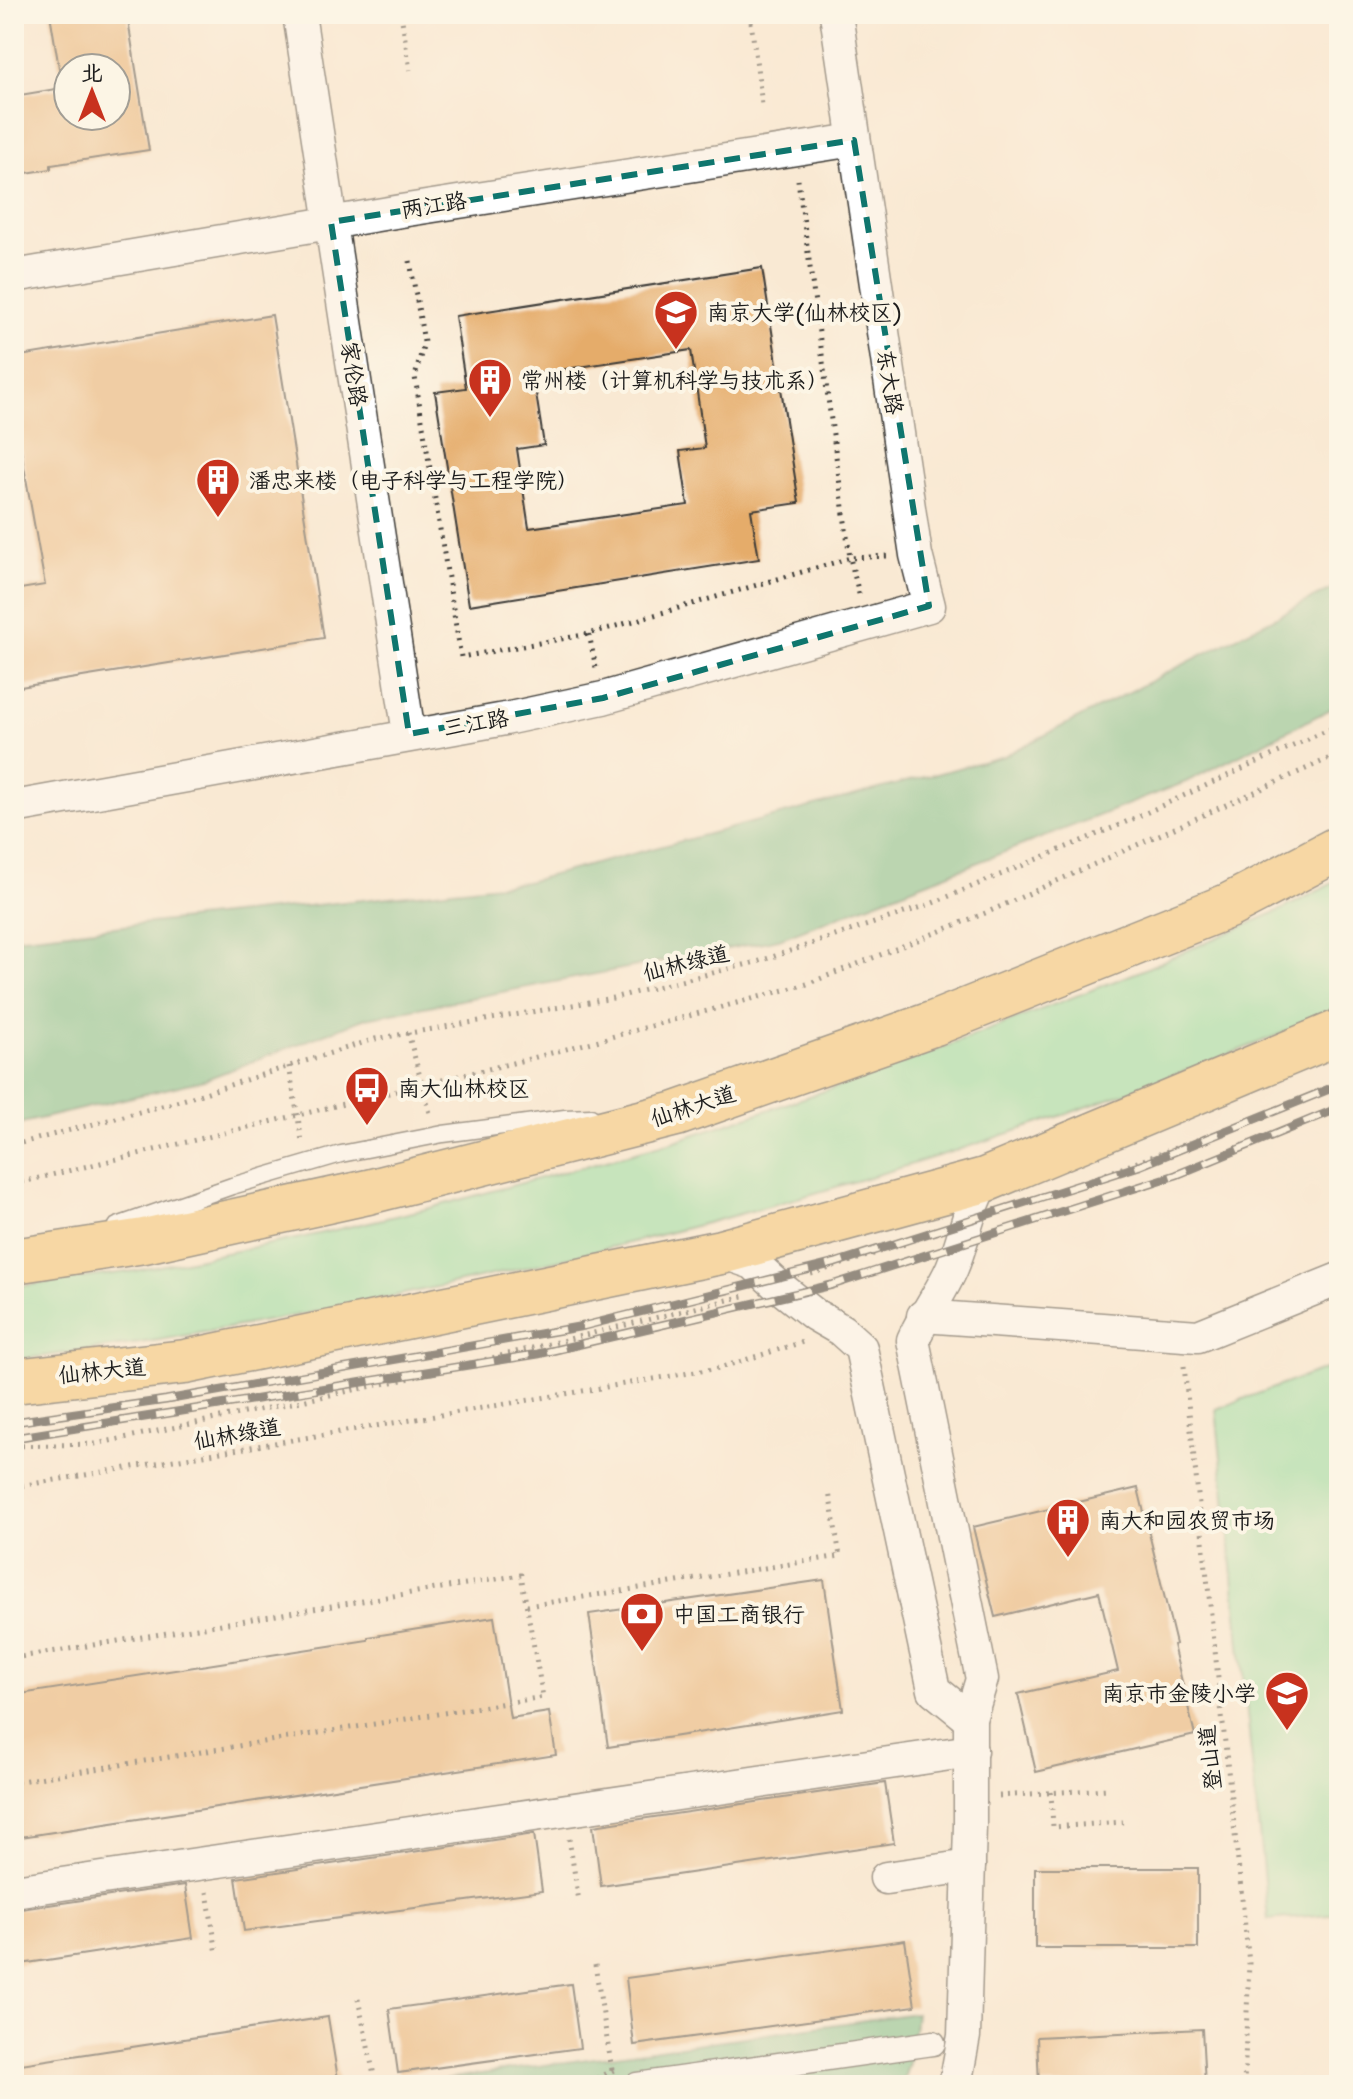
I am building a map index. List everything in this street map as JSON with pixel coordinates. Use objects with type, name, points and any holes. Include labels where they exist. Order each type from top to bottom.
[{"type":"main road","name":"仙林大道","points":[[14,1261],[144,1241],[353,1196],[669,1116],[935,1023],[1228,906],[1339,848]]},
{"type":"main road","name":"仙林大道","points":[[14,1381],[185,1362],[721,1252],[985,1180],[1339,1032]]},
{"type":"street","name":"家伦路","points":[[299,14],[409,734]]},
{"type":"street","name":"东大路","points":[[836,14],[916,555],[929,606]]},
{"type":"street","name":"两江路","points":[[14,276],[331,222],[854,140]]},
{"type":"street","name":"三江路","points":[[14,807],[505,719],[603,698],[929,606]]},
{"type":"street","points":[[955,2085],[964,2036],[971,1735],[982,1679],[913,1340],[923,1316],[953,1266],[971,1203],[985,1180]]},
{"type":"street","points":[[721,1252],[753,1263],[815,1315],[841,1330],[861,1348],[934,1690],[971,1735]]},
{"type":"street","points":[[923,1316],[1198,1336],[1339,1279]]},
{"type":"street","points":[[14,1891],[565,1810],[971,1735]]},
{"type":"street","points":[[886,1878],[969,1866]]},
{"type":"street","points":[[637,2085],[933,2043]]},
{"type":"path","points":[[401,14],[410,70]]},
{"type":"path","points":[[750,14],[762,105]]},
{"type":"path","points":[[794,151],[850,558],[866,622]]},
{"type":"path","points":[[410,261],[424,342],[415,377],[461,657],[589,634],[850,558],[916,555]]},
{"type":"path","name":"仙林绿道","points":[[14,1145],[173,1103],[375,1039],[613,998],[760,961],[928,905],[1117,826],[1339,725]]},
{"type":"path","points":[[14,1184],[529,1059],[807,984],[988,912],[1339,754]]},
{"type":"path","points":[[408,1033],[432,1121]]},
{"type":"path","points":[[289,1066],[304,1148]]},
{"type":"path","name":"仙林绿道","points":[[14,1487],[719,1368],[841,1330]]},
{"type":"path","name":"登山道","points":[[1198,1336],[1184,1366],[1249,1963],[1244,2085]]},
{"type":"path","points":[[527,1606],[840,1556],[829,1492]]},
{"type":"path","points":[[14,1658],[521,1575],[543,1697],[14,1782]]},
{"type":"path","points":[[970,1798],[1108,1789]]},
{"type":"path","points":[[1051,1792],[1053,1827],[1123,1822]]},
{"type":"path","points":[[565,1810],[579,1901]]},
{"type":"path","points":[[203,1863],[217,1954]]},
{"type":"path","points":[[595,1965],[612,2070]]},
{"type":"path","points":[[358,1999],[376,2085]]},
{"type":"highlighted area","points":[[854,140],[929,606],[603,698],[409,734],[331,222]]},
{"type":"green space","points":[[1339,585],[1339,705],[1186,782],[779,939],[366,1018],[204,1080],[14,1125],[14,938],[526,882],[1004,756]]},
{"type":"green space","points":[[1339,880],[1339,1010],[1055,1118],[911,1165],[618,1246],[320,1311],[151,1341],[14,1360],[14,1287],[135,1271],[300,1238],[426,1209],[669,1143],[872,1075],[1138,972],[1285,908]]},
{"type":"green space","name":"南京市金陵小学","points":[[1339,1364],[1339,1913],[1268,1920],[1216,1409]]},
{"type":"green space","points":[[916,2013],[911,2056],[902,2085],[417,2083]]},
{"type":"building","points":[[50,14],[127,14],[149,150],[51,165],[51,169],[14,175],[14,96],[52,90],[52,132],[132,132],[132,52],[56,52]]},
{"type":"building","name":"常州楼（计算机科学与技术系）","points":[[762,268],[799,503],[751,510],[759,559],[469,605],[435,392],[466,388],[455,316]],"holes":[[[691,350],[705,448],[680,451],[688,505],[529,528],[517,449],[544,445],[533,374]]]},
{"type":"building","name":"潘忠来楼（电子科学与工程学院）","points":[[272,315],[324,638],[14,688],[14,590],[45,585],[21,450],[14,451],[14,357]]},
{"type":"building","points":[[1138,1488],[1195,1735],[1036,1772],[1018,1694],[1118,1671],[1099,1592],[995,1617],[973,1527]]},
{"type":"building","points":[[824,1580],[843,1710],[608,1747],[589,1614]]},
{"type":"building","points":[[494,1617],[510,1718],[549,1712],[556,1755],[14,1838],[14,1695],[368,1640],[368,1637]]},
{"type":"building","points":[[885,1783],[894,1843],[601,1886],[593,1826]]},
{"type":"building","points":[[534,1834],[542,1891],[244,1931],[236,1878]]},
{"type":"building","points":[[1035,1868],[1198,1868],[1198,1948],[1035,1948]]},
{"type":"building","points":[[185,1885],[193,1938],[14,1965],[14,1910]]},
{"type":"building","points":[[905,1940],[915,2006],[634,2045],[626,1978]]},
{"type":"building","points":[[571,1984],[580,2048],[398,2073],[389,2009]]},
{"type":"building","points":[[328,2017],[339,2085],[14,2085],[14,2065]]},
{"type":"building","points":[[1202,2029],[1205,2085],[1039,2085],[1037,2037]]},
{"type":"railway","points":[[14,1422],[166,1400],[584,1326],[835,1263],[1139,1166],[1339,1085]]},
{"type":"railway","points":[[14,1438],[538,1354],[832,1285],[1176,1175],[1339,1108]]},
{"type":"place","name":"南京大学(仙林校区)","points":[[676,351]]},
{"type":"place","name":"常州楼（计算机科学与技术系）","points":[[490,419]]},
{"type":"place","name":"潘忠来楼（电子科学与工程学院）","points":[[218,519]]},
{"type":"place","name":"南大仙林校区","points":[[367,1127]]},
{"type":"place","name":"南大和园农贸市场","points":[[1068,1559]]},
{"type":"place","name":"中国工商银行","points":[[642,1653]]},
{"type":"place","name":"南京市金陵小学","points":[[1287,1732]]}]
